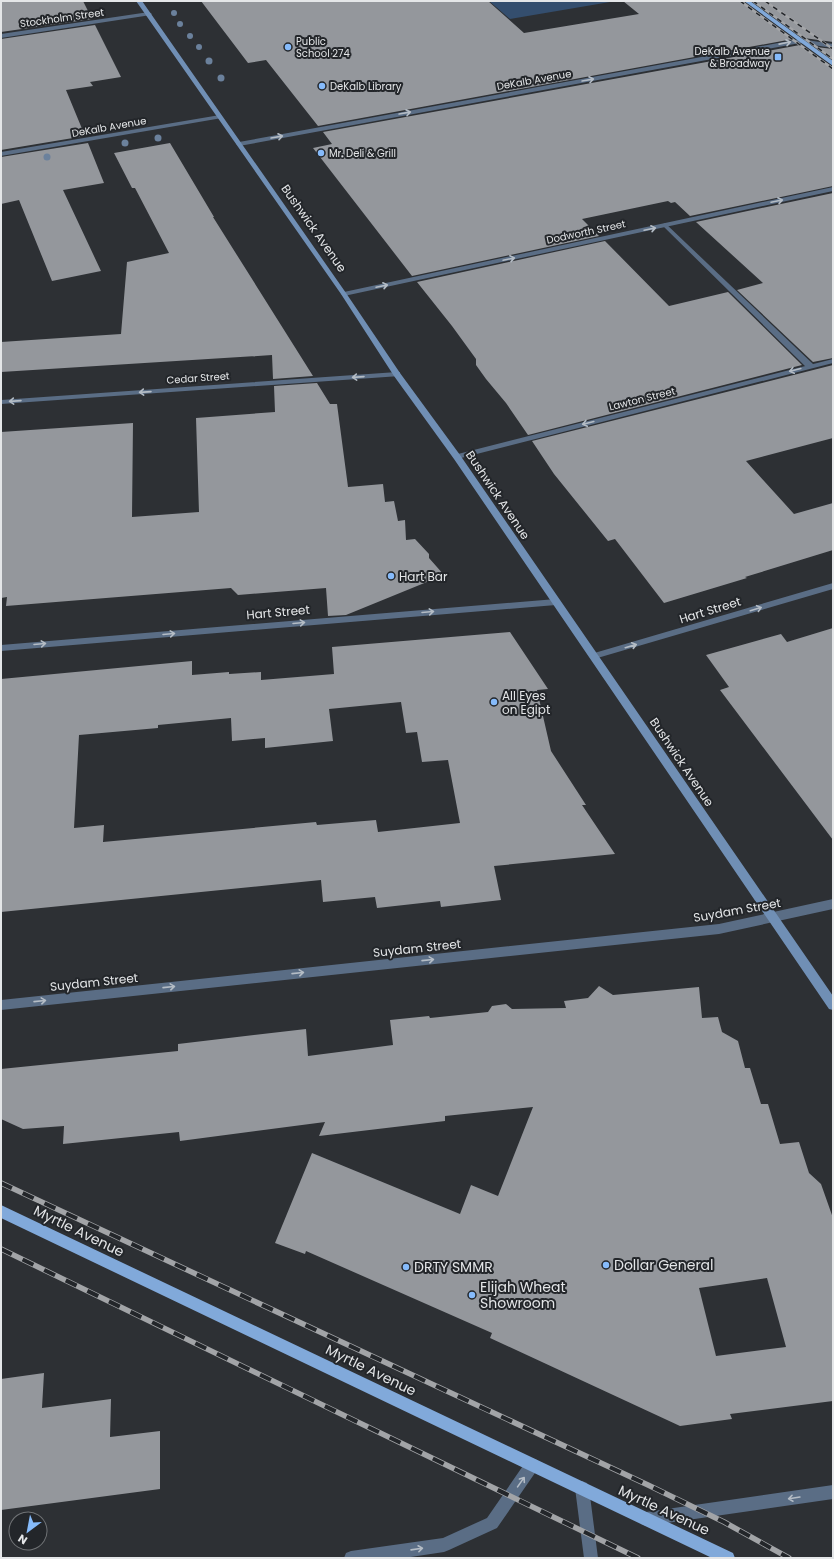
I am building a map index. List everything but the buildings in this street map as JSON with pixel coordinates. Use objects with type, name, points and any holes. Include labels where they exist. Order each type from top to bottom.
[{"type":"main road","name":"Bushwick Avenue","points":[[140,1],[344,294],[397,374],[457,457],[833,1005]]},
{"type":"main road","points":[[747,1],[833,64]]},
{"type":"main road","name":"Myrtle Avenue","points":[[1,1211],[728,1558]]},
{"type":"street","name":"Stockholm Street","points":[[1,36],[149,14]]},
{"type":"street","name":"DeKalb Avenue","points":[[239,144],[800,41],[833,46]]},
{"type":"street","name":"DeKalb Avenue","points":[[1,154],[220,117]]},
{"type":"street","name":"Dodworth Street","points":[[344,294],[833,189]]},
{"type":"street","points":[[665,225],[810,366]]},
{"type":"street","name":"Lawton Street","points":[[457,457],[833,360]]},
{"type":"street","name":"Cedar Street","points":[[1,402],[397,374]]},
{"type":"street","name":"Hart Street","points":[[594,656],[833,586]]},
{"type":"street","name":"Hart Street","points":[[1,648],[556,602]]},
{"type":"street","name":"Suydam Street","points":[[1,1005],[720,929],[833,904]]},
{"type":"street","points":[[351,1558],[444,1545],[492,1523],[532,1465]]},
{"type":"street","points":[[582,1488],[592,1558]]},
{"type":"street","points":[[646,1520],[833,1492]]},
{"type":"shaded area","points":[[489,1],[609,1],[610,2],[510,19]]},
{"type":"railway","points":[[740,1],[833,69]]},
{"type":"railway","points":[[753,1],[833,59]]},
{"type":"railway","points":[[765,1],[833,49]]},
{"type":"railway","points":[[1,1183],[648,1485],[724,1522],[789,1558]]},
{"type":"railway","points":[[1,1249],[638,1558]]},
{"type":"place","name":"Public School 274","points":[[288,47]]},
{"type":"place","name":"DeKalb Avenue & Broadway","points":[[778,57]]},
{"type":"place","name":"DeKalb Library","points":[[322,86]]},
{"type":"place","name":"Mr. Deli & Grill","points":[[321,153]]},
{"type":"place","name":"Hart Bar","points":[[391,576]]},
{"type":"place","name":"All Eyes on Egipt","points":[[494,702]]},
{"type":"place","name":"Dollar General","points":[[606,1265]]},
{"type":"place","name":"DRTY SMMR","points":[[406,1267]]},
{"type":"place","name":"Elijah Wheat Showroom","points":[[472,1295]]}]
